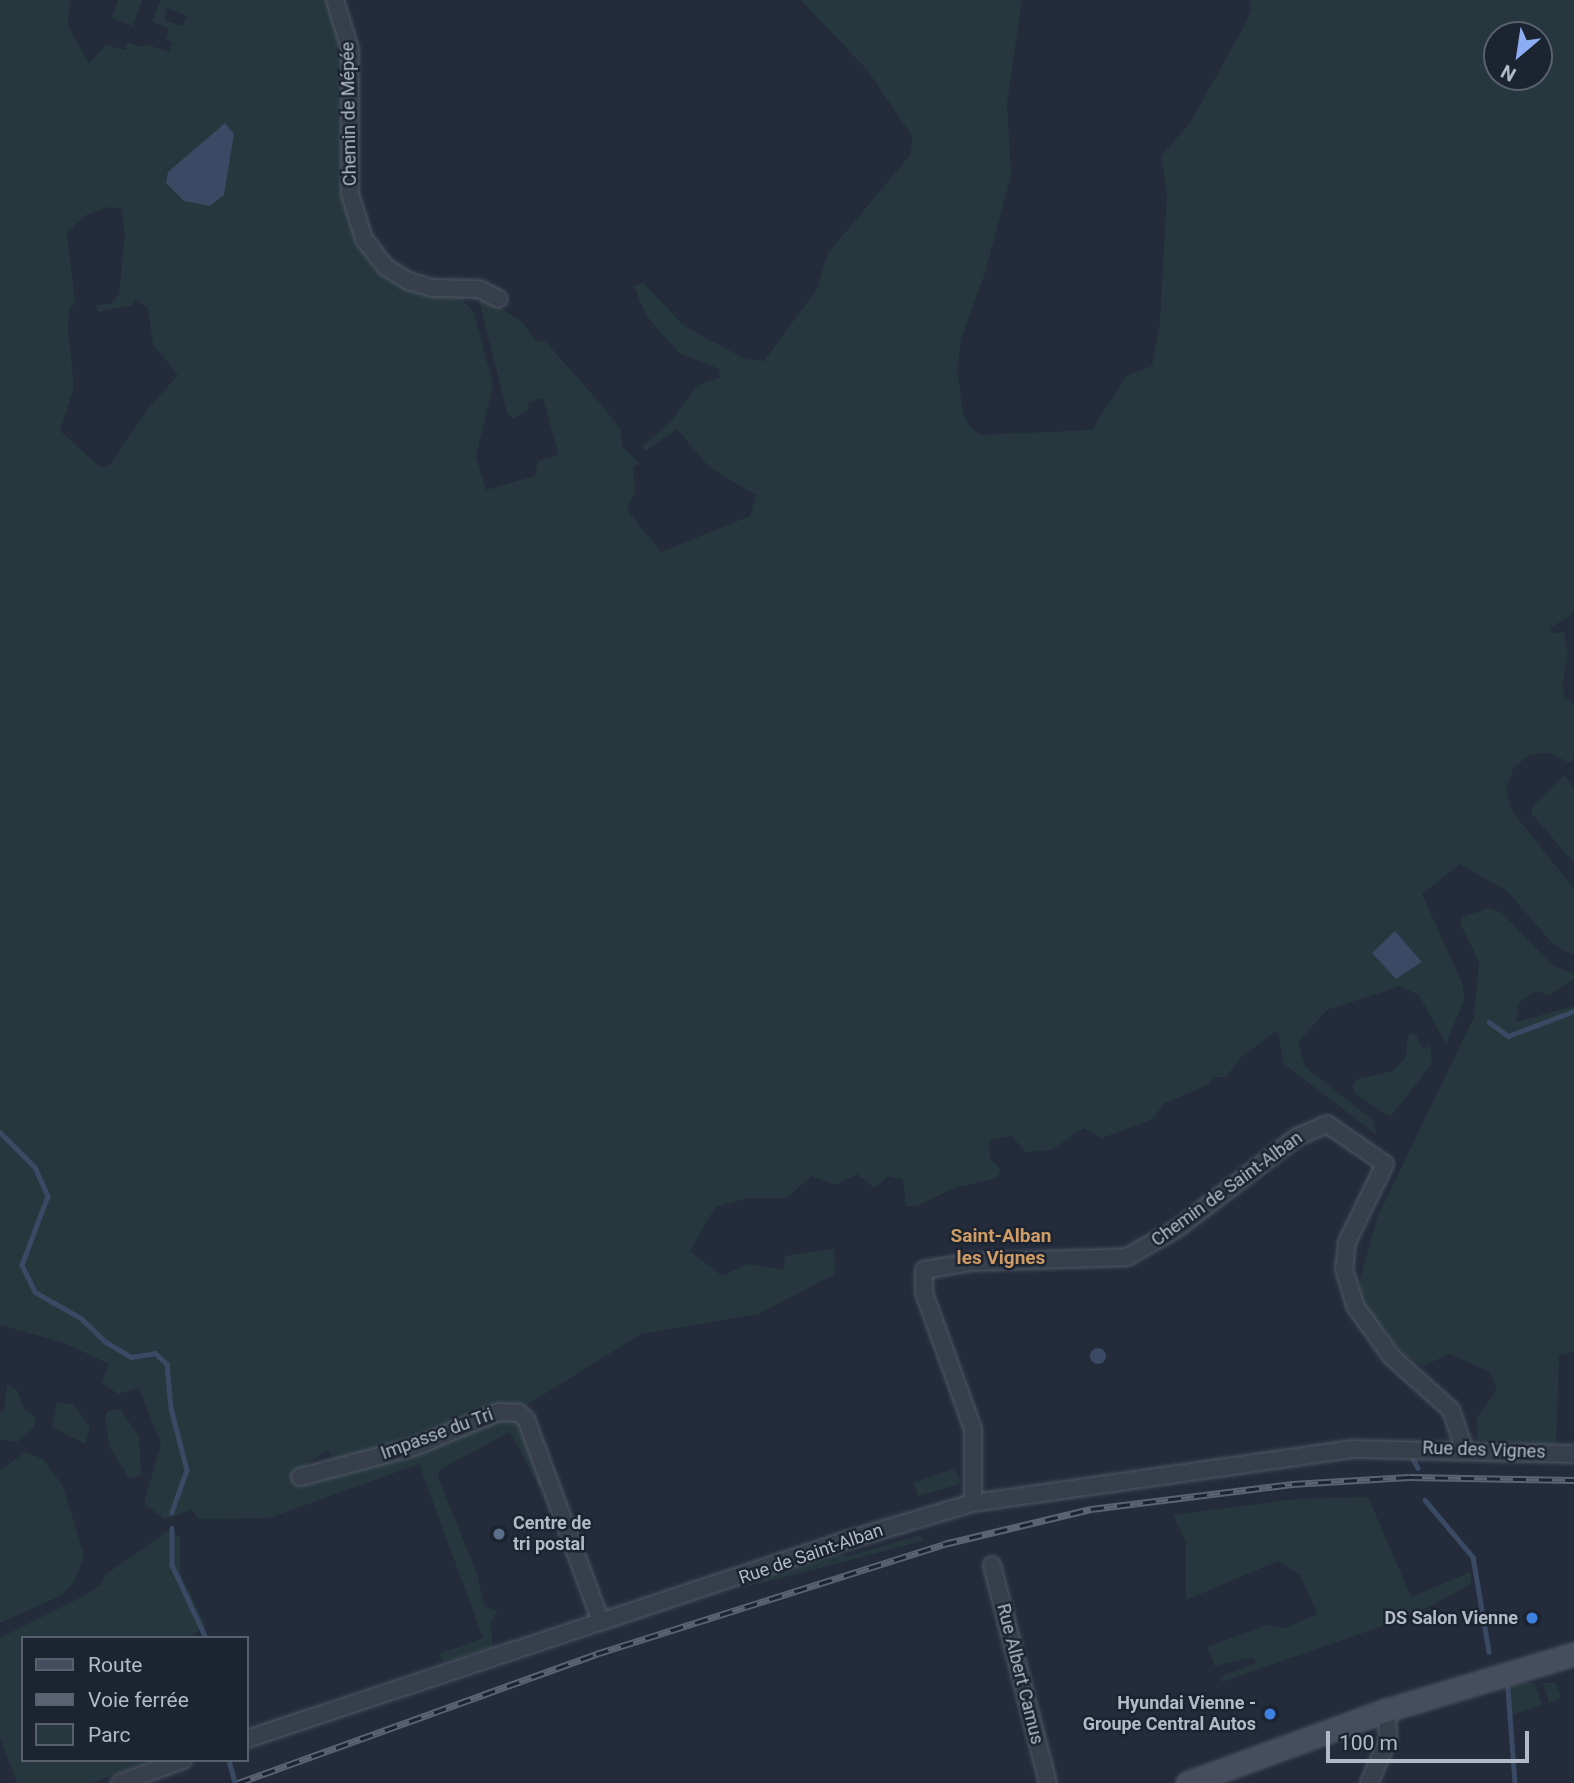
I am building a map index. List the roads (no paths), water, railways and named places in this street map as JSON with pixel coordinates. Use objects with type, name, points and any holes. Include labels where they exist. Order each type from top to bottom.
[{"type":"main road","points":[[1187,1783],[1387,1710],[1569,1657]]},
{"type":"street","name":"Chemin de Mépée","points":[[335,0],[350,49],[350,194],[364,239],[386,267],[408,281],[432,288],[479,289],[499,299]]},
{"type":"street","name":"Chemin de Saint-Alban","points":[[973,1503],[973,1429],[924,1293],[924,1269],[972,1262],[1127,1256],[1162,1239],[1317,1125],[1335,1127],[1385,1164],[1347,1242],[1347,1287],[1365,1325],[1391,1356],[1451,1409],[1464,1448]]},
{"type":"street","name":"Impasse du Tri","points":[[300,1477],[414,1447],[499,1412],[519,1413],[526,1419],[601,1622]]},
{"type":"street","name":"Rue des Vignes","points":[[1393,1446],[1574,1454]]},
{"type":"street","name":"Rue de Saint-Alban","points":[[248,1739],[973,1503],[1267,1460],[1393,1446]]},
{"type":"street","name":"Rue Albert Camus","points":[[992,1565],[1048,1783]]},
{"type":"street","points":[[1369,1783],[1388,1740],[1387,1710]]},
{"type":"street","points":[[120,1783],[178,1762]]},
{"type":"water","points":[[225,123],[234,134],[224,195],[210,206],[184,201],[166,183],[168,172]]},
{"type":"water","points":[[1395,931],[1422,962],[1396,979],[1372,953]]},
{"type":"water","points":[[1098,1348],[1106,1356],[1098,1364],[1090,1356]]},
{"type":"waterway","points":[[1489,1022],[1508,1036],[1574,1011]]},
{"type":"waterway","points":[[0,1132],[35,1167],[48,1196],[22,1265],[35,1292],[81,1318],[106,1342],[131,1357],[155,1353],[167,1364],[171,1408],[187,1470],[172,1512]]},
{"type":"waterway","points":[[1413,1459],[1418,1468]]},
{"type":"waterway","points":[[1425,1500],[1473,1557],[1489,1652]]},
{"type":"waterway","points":[[172,1528],[172,1565],[205,1636]]},
{"type":"waterway","points":[[1508,1688],[1515,1783]]},
{"type":"waterway","points":[[230,1762],[235,1783]]},
{"type":"railway","points":[[238,1783],[596,1654],[944,1544],[1091,1509],[1292,1484],[1409,1477],[1574,1480]]},
{"type":"place","name":"Centre de tri postal","points":[[499,1534]]},
{"type":"place","name":"DS Salon Vienne","points":[[1532,1618]]},
{"type":"place","name":"Hyundai Vienne - Groupe Central Autos","points":[[1270,1714]]},
{"type":"district","name":"Saint-Alban les Vignes","points":[[1001,1247]]}]
